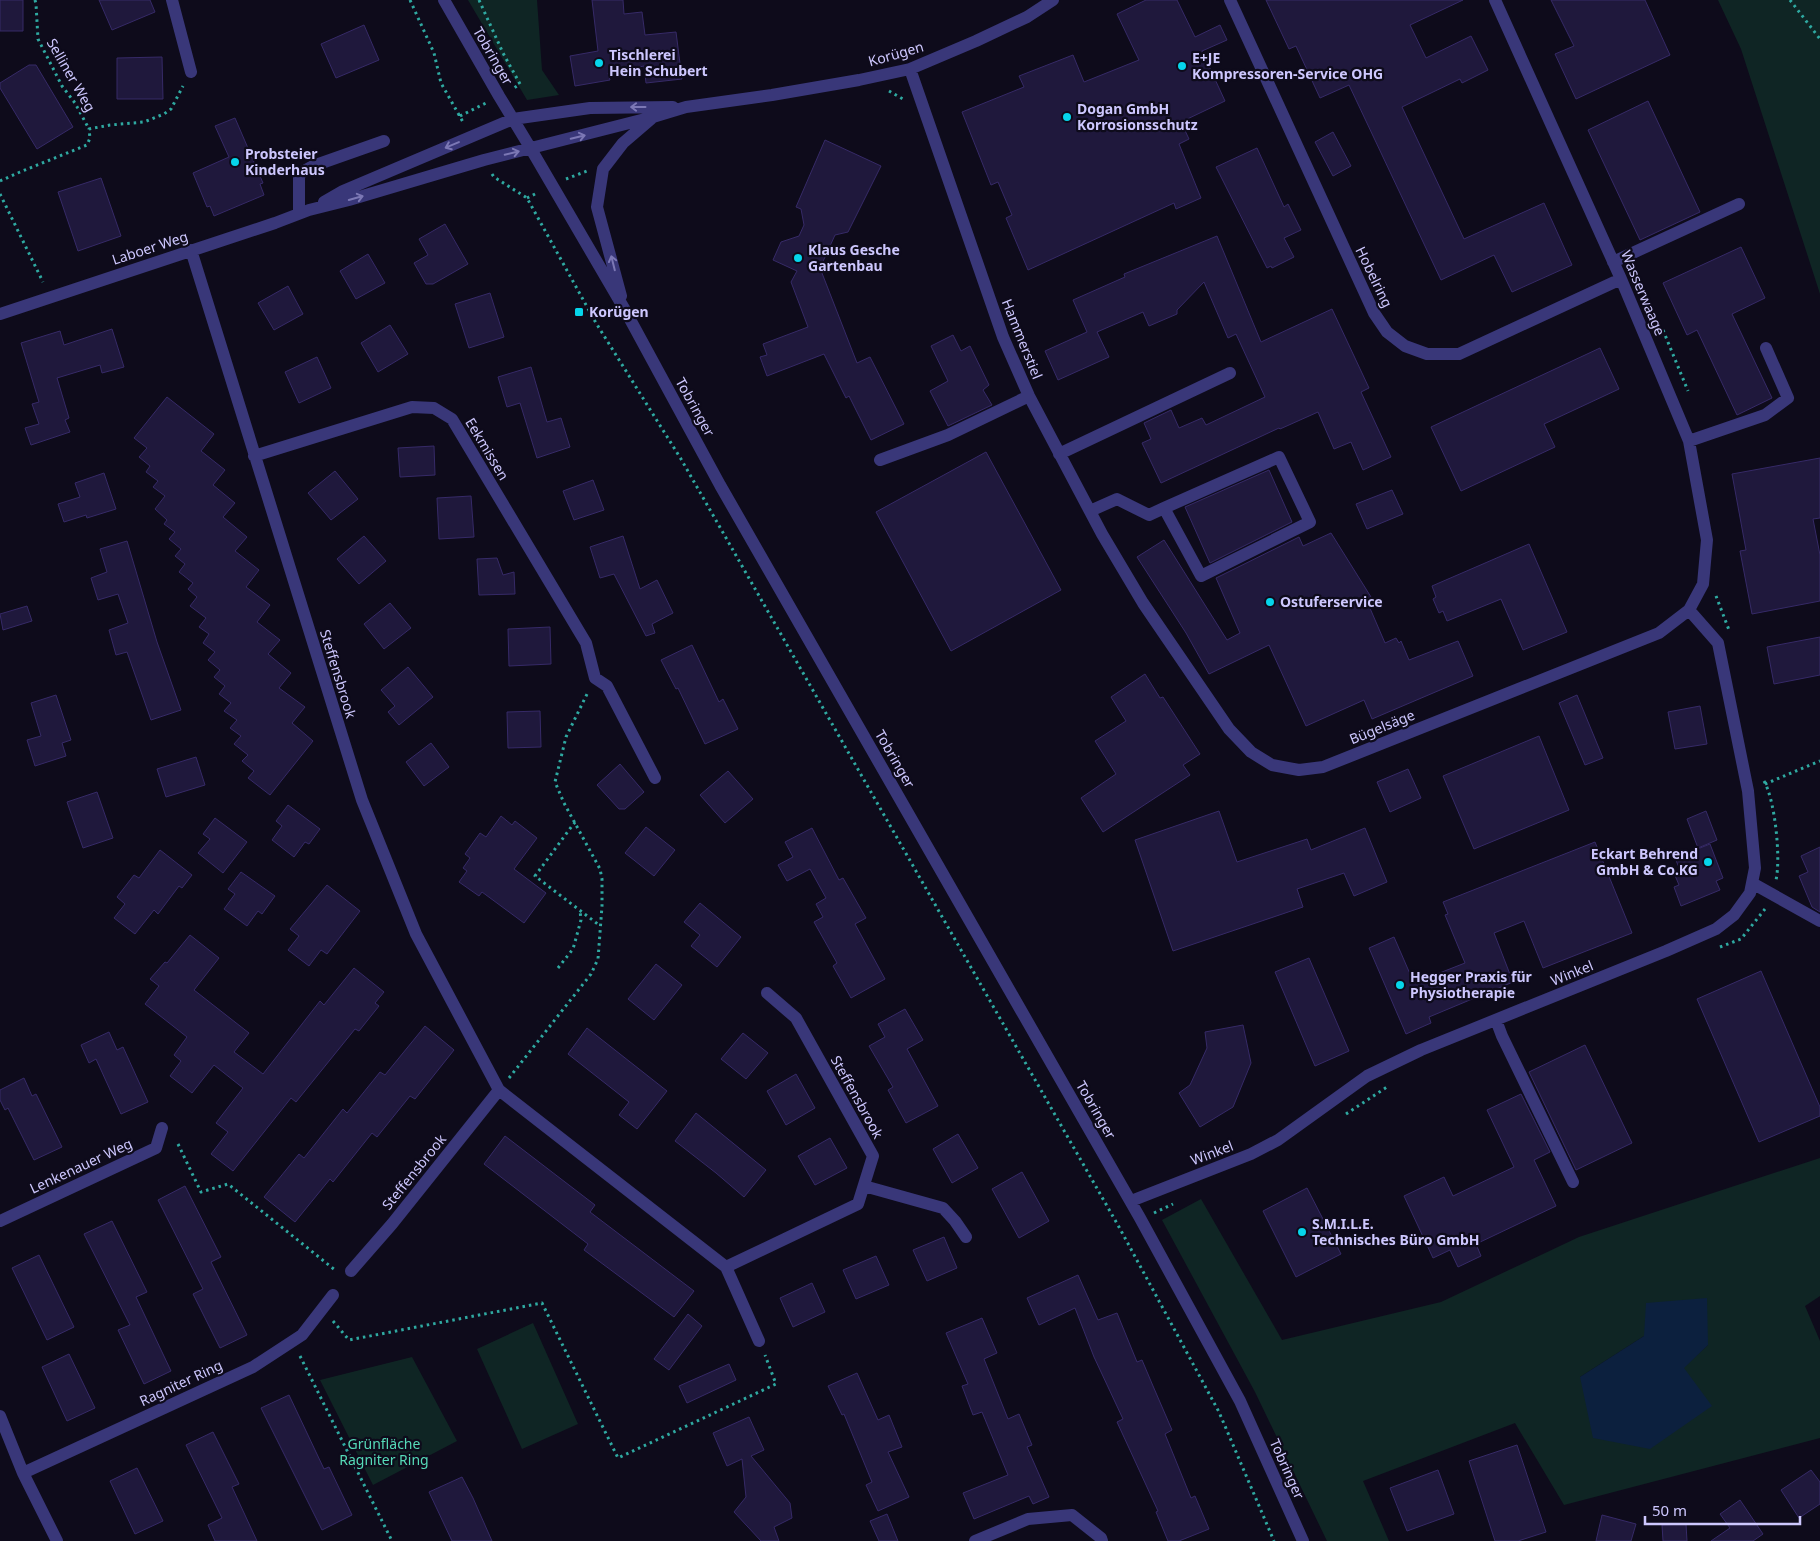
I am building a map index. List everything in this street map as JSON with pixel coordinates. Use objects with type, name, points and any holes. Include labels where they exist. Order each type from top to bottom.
[{"type":"street","points":[[172,0],[191,72]]},
{"type":"street","name":"Tobringer","points":[[444,0],[625,310],[720,485],[1131,1201],[1240,1401],[1303,1541]]},
{"type":"street","name":"Korügen","points":[[531,149],[686,107],[830,85],[910,69],[1018,21],[1053,0]]},
{"type":"street","name":"Hobelring","points":[[1230,0],[1374,313],[1387,332],[1405,346],[1427,354],[1459,354],[1621,279]]},
{"type":"street","name":"Wasserwaage","points":[[1495,0],[1621,279],[1689,441],[1707,540],[1703,584],[1689,610]]},
{"type":"street","name":"Hammerstiel","points":[[910,69],[1003,337],[1028,396],[1090,511],[1143,603]]},
{"type":"street","name":"Laboer Weg","points":[[304,212],[343,191],[513,119],[590,108],[686,107]]},
{"type":"street","points":[[625,310],[597,206],[603,169],[623,143],[653,117]]},
{"type":"street","points":[[304,212],[299,174],[313,166],[384,141]]},
{"type":"street","name":"Laboer Weg","points":[[0,314],[304,212],[484,160],[531,149]]},
{"type":"street","points":[[1613,262],[1738,204]]},
{"type":"street","name":"Steffensbrook","points":[[192,250],[254,456],[362,800],[416,934],[499,1090],[726,1267],[759,1340]]},
{"type":"street","points":[[1689,441],[1765,415],[1788,398],[1766,348]]},
{"type":"street","points":[[1059,454],[1230,372]]},
{"type":"street","points":[[880,460],[948,435],[1028,396]]},
{"type":"street","name":"Eekmissen","points":[[254,456],[412,407],[434,408],[452,419],[586,643],[594,678]]},
{"type":"street","points":[[1090,511],[1117,499],[1149,515],[1164,508],[1280,457],[1310,522],[1201,576],[1164,508]]},
{"type":"street","name":"Bügelsäge","points":[[1143,603],[1229,730],[1251,752],[1272,765],[1299,770],[1323,767],[1659,633],[1689,610]]},
{"type":"street","name":"Winkel","points":[[1131,1201],[1251,1154],[1278,1140],[1367,1076],[1421,1050],[1716,929],[1734,915],[1750,893],[1755,868],[1748,791],[1718,643],[1689,610]]},
{"type":"street","points":[[594,678],[606,686],[655,778]]},
{"type":"street","points":[[1752,884],[1820,921]]},
{"type":"street","name":"Steffensbrook","points":[[726,1267],[858,1204],[873,1156],[796,1018],[767,993]]},
{"type":"street","points":[[1496,1020],[1572,1182]]},
{"type":"street","name":"Steffensbrook","points":[[344,1272],[392,1224],[499,1090]]},
{"type":"street","name":"Lenkenauer Weg","points":[[0,1221],[156,1148],[162,1128]]},
{"type":"street","points":[[864,1186],[943,1208],[966,1237]]},
{"type":"street","name":"Ragniter Ring","points":[[23,1473],[253,1367],[302,1335],[333,1295]]},
{"type":"street","points":[[0,1416],[23,1473],[57,1541]]},
{"type":"street","points":[[975,1541],[1028,1519],[1072,1515],[1102,1541]]},
{"type":"path","name":"Selliner Weg","points":[[35,0],[38,39],[62,86],[75,103],[89,130]]},
{"type":"path","points":[[410,0],[434,53],[441,82],[471,137]]},
{"type":"path","points":[[1790,0],[1820,39]]},
{"type":"path","points":[[0,181],[87,145],[90,138],[89,130],[110,125],[144,122],[164,114],[171,109],[191,72]]},
{"type":"path","points":[[885,90],[906,103]]},
{"type":"path","points":[[484,160],[494,177],[527,198],[596,323],[681,459],[1119,1227],[1219,1412],[1274,1541]]},
{"type":"path","points":[[527,198],[583,171],[603,169]]},
{"type":"path","points":[[0,194],[50,296]]},
{"type":"path","points":[[1661,327],[1691,399]]},
{"type":"path","points":[[1717,591],[1716,596],[1719,606],[1730,633]]},
{"type":"path","points":[[499,1090],[591,974],[598,959],[602,897],[600,869],[554,782],[566,737],[594,678]]},
{"type":"path","points":[[1748,791],[1820,761]]},
{"type":"path","points":[[1714,950],[1741,939],[1762,914],[1773,895],[1778,872],[1775,823],[1766,784],[1761,776]]},
{"type":"path","points":[[575,822],[535,876],[600,925]]},
{"type":"path","points":[[558,968],[573,949],[581,920],[580,910]]},
{"type":"path","points":[[1342,1117],[1388,1086]]},
{"type":"path","points":[[178,1144],[201,1192],[228,1184],[344,1272]]},
{"type":"path","points":[[1164,1208],[1182,1201]]},
{"type":"path","points":[[322,1310],[349,1340],[542,1303],[618,1458],[776,1384],[759,1340]]},
{"type":"path","points":[[293,1341],[392,1541]]},
{"type":"green space","points":[[468,0],[537,0],[542,70],[559,95],[527,100]]},
{"type":"green space","points":[[1718,0],[1820,0],[1820,294],[1741,49]]},
{"type":"green space","points":[[1820,1158],[1820,1296],[1805,1306],[1820,1341],[1820,1438],[1564,1505],[1515,1423],[1363,1481],[1389,1541],[1327,1541],[1255,1392],[1162,1220],[1201,1199],[1282,1340],[1441,1302],[1579,1237]],"holes":[[[1644,1336],[1708,1345],[1683,1368],[1580,1377]]]},
{"type":"green space","points":[[533,1323],[578,1424],[522,1449],[477,1349]]},
{"type":"green space","name":"Grünfläche Ragniter Ring","points":[[412,1357],[457,1441],[373,1485],[320,1380]]},
{"type":"water","points":[[1707,1298],[1708,1345],[1684,1368],[1712,1406],[1650,1449],[1593,1438],[1580,1377],[1644,1336],[1646,1303]]},
{"type":"building","points":[[0,0],[23,0],[23,31],[0,31]]},
{"type":"building","points":[[99,0],[150,0],[155,12],[112,30]]},
{"type":"building","points":[[592,0],[623,0],[624,14],[642,12],[645,35],[676,32],[682,79],[646,83],[644,66],[608,73],[610,80],[575,86],[570,56],[598,51]]},
{"type":"building","points":[[1146,0],[1177,0],[1195,37],[1220,25],[1227,40],[1202,51],[1225,101],[1181,122],[1189,139],[1179,144],[1201,198],[1176,209],[1174,203],[1028,270],[1006,218],[1012,215],[998,182],[991,185],[962,112],[1024,87],[1019,76],[1073,55],[1084,82],[1139,60],[1117,14]]},
{"type":"building","points":[[1266,0],[1463,0],[1410,25],[1426,58],[1471,36],[1488,70],[1462,83],[1460,79],[1402,107],[1464,239],[1544,203],[1572,265],[1512,292],[1494,255],[1441,280],[1349,85],[1320,98],[1296,46],[1289,49]]},
{"type":"building","points":[[1551,0],[1645,0],[1670,55],[1576,99],[1555,54],[1574,46]]},
{"type":"building","points":[[364,25],[379,60],[336,78],[321,44]]},
{"type":"building","points":[[162,57],[163,99],[117,99],[117,58]]},
{"type":"building","points":[[29,65],[36,65],[73,127],[37,149],[0,88],[0,83]]},
{"type":"building","points":[[1648,101],[1700,212],[1640,240],[1588,130]]},
{"type":"building","name":"Probsteier Kinderhaus","points":[[235,118],[263,183],[260,184],[264,195],[214,216],[210,206],[207,207],[193,173],[229,157],[215,126]]},
{"type":"building","points":[[1333,132],[1351,166],[1333,176],[1315,142]]},
{"type":"building","name":"Klaus Gesche Gartenbau","points":[[825,140],[881,166],[848,232],[835,235],[820,268],[857,363],[870,357],[904,424],[871,440],[849,396],[846,398],[824,354],[767,376],[760,357],[767,355],[763,344],[808,327],[791,282],[797,271],[773,260],[781,242],[799,236],[804,225],[801,209],[796,207]]},
{"type":"building","points":[[1257,148],[1284,207],[1288,204],[1301,230],[1284,238],[1294,257],[1272,268],[1271,266],[1267,268],[1216,167]]},
{"type":"building","points":[[101,178],[121,236],[78,251],[58,192]]},
{"type":"building","points":[[445,224],[468,264],[433,284],[426,284],[414,263],[428,255],[419,239]]},
{"type":"building","points":[[1217,236],[1261,342],[1332,309],[1369,388],[1361,392],[1391,457],[1363,470],[1351,442],[1334,449],[1318,412],[1161,483],[1142,443],[1151,439],[1144,423],[1171,410],[1179,428],[1202,418],[1206,425],[1265,397],[1236,334],[1228,338],[1204,282],[1177,310],[1177,314],[1149,326],[1143,312],[1097,332],[1109,357],[1058,380],[1045,351],[1087,332],[1073,300],[1125,277],[1124,274]]},
{"type":"building","points":[[1741,247],[1765,298],[1732,314],[1772,398],[1737,415],[1697,330],[1687,335],[1663,283]]},
{"type":"building","points":[[368,254],[385,283],[356,299],[340,271]]},
{"type":"building","points":[[288,286],[303,314],[274,330],[258,303]]},
{"type":"building","points":[[490,293],[504,337],[469,348],[455,304]]},
{"type":"building","points":[[390,325],[408,354],[378,372],[361,343]]},
{"type":"building","points":[[112,329],[124,367],[102,373],[100,365],[57,378],[69,418],[65,420],[70,432],[31,445],[25,428],[39,424],[32,404],[39,402],[21,343],[60,331],[64,345]]},
{"type":"building","points":[[953,335],[961,351],[970,346],[989,385],[983,390],[992,405],[948,426],[930,391],[948,381],[931,346]]},
{"type":"building","points":[[1600,348],[1619,389],[1544,424],[1555,447],[1461,491],[1431,427]]},
{"type":"building","points":[[317,357],[331,388],[299,403],[285,372]]},
{"type":"building","points":[[531,367],[547,422],[561,418],[570,447],[537,458],[520,403],[507,407],[498,377]]},
{"type":"building","points":[[167,397],[214,434],[201,451],[225,470],[213,485],[235,503],[223,517],[247,537],[235,551],[259,570],[246,587],[270,605],[257,622],[280,640],[268,654],[291,673],[279,688],[305,707],[292,723],[313,741],[270,795],[248,778],[254,771],[242,761],[248,755],[234,744],[241,736],[230,728],[237,720],[224,711],[231,703],[219,694],[225,686],[214,677],[220,670],[208,660],[215,652],[203,643],[209,634],[199,627],[206,618],[190,606],[197,597],[188,589],[193,583],[179,572],[185,564],[175,556],[181,549],[169,539],[175,532],[164,524],[167,520],[155,509],[165,496],[153,487],[158,481],[146,472],[150,466],[139,457],[147,448],[134,438]]},
{"type":"building","points":[[434,446],[435,475],[400,477],[398,448]]},
{"type":"building","points":[[986,452],[1061,590],[951,651],[876,512]]},
{"type":"building","points":[[1820,458],[1820,518],[1813,519],[1820,555],[1820,601],[1752,614],[1740,551],[1746,550],[1732,474]]},
{"type":"building","points":[[1269,470],[1292,522],[1210,563],[1185,507]]},
{"type":"building","points":[[335,471],[358,499],[331,520],[308,493]]},
{"type":"building","points":[[104,473],[116,509],[87,518],[86,515],[64,522],[58,504],[80,497],[75,483]]},
{"type":"building","points":[[593,480],[604,510],[574,520],[563,491]]},
{"type":"building","points":[[1392,490],[1403,514],[1367,529],[1356,504]]},
{"type":"building","points":[[471,496],[474,537],[439,539],[437,498]]},
{"type":"building","points":[[1331,533],[1371,597],[1366,599],[1385,643],[1396,638],[1399,643],[1401,641],[1409,660],[1458,641],[1473,676],[1372,719],[1364,700],[1306,726],[1269,645],[1209,674],[1186,633],[1137,557],[1164,540],[1227,640],[1240,633],[1216,578],[1299,537],[1303,546]]},
{"type":"building","points":[[364,536],[386,561],[359,584],[337,559]]},
{"type":"building","points":[[623,536],[640,589],[657,580],[673,613],[652,624],[655,633],[646,636],[614,574],[600,578],[590,547]]},
{"type":"building","points":[[127,541],[157,642],[181,710],[151,720],[127,652],[116,655],[109,630],[128,623],[118,594],[98,600],[91,578],[107,572],[100,549]]},
{"type":"building","points":[[1529,544],[1567,632],[1523,650],[1501,599],[1447,621],[1443,611],[1439,613],[1433,599],[1436,597],[1432,586]]},
{"type":"building","points":[[497,558],[503,575],[514,572],[515,594],[479,595],[477,559]]},
{"type":"building","points":[[390,603],[411,628],[384,649],[364,624]]},
{"type":"building","points":[[27,606],[32,621],[3,630],[0,614]]},
{"type":"building","points":[[550,627],[551,664],[509,666],[508,629]]},
{"type":"building","points":[[1820,637],[1820,675],[1774,684],[1767,647]]},
{"type":"building","points":[[692,645],[719,702],[723,699],[738,729],[705,744],[678,688],[676,689],[661,660]]},
{"type":"building","points":[[408,667],[433,697],[399,725],[388,712],[395,706],[381,690]]},
{"type":"building","points":[[1145,674],[1160,698],[1163,697],[1200,754],[1183,765],[1190,775],[1103,832],[1081,798],[1116,774],[1095,741],[1126,721],[1111,697]]},
{"type":"building","points":[[56,695],[71,740],[62,743],[66,756],[35,766],[27,740],[41,736],[31,703]]},
{"type":"building","points":[[1577,695],[1603,758],[1585,765],[1559,703]]},
{"type":"building","points":[[1700,706],[1707,744],[1675,749],[1668,712]]},
{"type":"building","points":[[540,711],[541,747],[508,748],[507,712]]},
{"type":"building","points":[[1539,736],[1569,810],[1474,849],[1443,776]]},
{"type":"building","points":[[431,743],[449,767],[424,786],[406,762]]},
{"type":"building","points":[[196,757],[205,785],[166,797],[157,769]]},
{"type":"building","points":[[620,764],[644,792],[625,809],[619,809],[597,785]]},
{"type":"building","points":[[1408,769],[1421,798],[1390,812],[1377,782]]},
{"type":"building","points":[[728,771],[753,799],[725,823],[700,795]]},
{"type":"building","points":[[97,792],[113,838],[83,848],[67,802]]},
{"type":"building","points":[[288,805],[320,829],[309,844],[305,842],[294,857],[272,840],[282,826],[276,821]]},
{"type":"building","points":[[1219,811],[1237,862],[1307,839],[1311,850],[1365,828],[1387,882],[1354,896],[1344,873],[1297,889],[1303,907],[1173,951],[1135,840]]},
{"type":"building","points":[[1706,811],[1717,840],[1698,848],[1687,819]]},
{"type":"building","points":[[501,816],[512,825],[515,821],[537,838],[514,869],[546,893],[524,923],[482,892],[479,896],[459,882],[467,871],[463,868],[470,858],[465,854],[480,833],[486,837]]},
{"type":"building","points":[[215,818],[247,842],[223,873],[198,853],[210,839],[203,834]]},
{"type":"building","points":[[646,827],[675,850],[654,876],[625,853]]},
{"type":"building","points":[[812,828],[839,880],[843,878],[866,918],[855,924],[885,979],[851,998],[833,966],[837,963],[814,922],[823,917],[816,904],[826,898],[810,869],[787,881],[778,865],[793,857],[785,842]]},
{"type":"building","points":[[1595,842],[1632,933],[1543,968],[1524,921],[1494,933],[1513,982],[1429,1017],[1431,1023],[1406,1034],[1369,948],[1394,937],[1414,983],[1465,963],[1445,915],[1448,914],[1443,902]]},
{"type":"building","points":[[1710,844],[1723,878],[1716,881],[1720,890],[1681,906],[1674,887],[1679,885],[1674,873],[1680,870],[1675,858]]},
{"type":"building","points":[[1820,847],[1820,912],[1812,907],[1799,876],[1808,872],[1801,856]]},
{"type":"building","points":[[160,850],[192,875],[182,888],[179,886],[158,914],[154,910],[135,934],[114,918],[125,904],[117,897],[134,875],[139,878]]},
{"type":"building","points":[[241,872],[275,896],[262,914],[258,911],[247,926],[224,909],[235,894],[228,889]]},
{"type":"building","points":[[327,885],[360,911],[327,954],[321,950],[309,966],[288,950],[299,936],[290,929]]},
{"type":"building","points":[[700,903],[741,937],[717,967],[691,946],[700,935],[684,922]]},
{"type":"building","points":[[190,935],[219,958],[194,990],[249,1033],[234,1052],[263,1074],[320,1001],[324,1005],[354,968],[384,992],[375,1003],[379,1006],[359,1031],[355,1029],[296,1102],[291,1098],[233,1171],[211,1154],[228,1132],[216,1123],[243,1088],[214,1065],[192,1093],[170,1076],[181,1061],[174,1055],[187,1037],[145,1004],[159,986],[150,979],[165,962],[167,963]]},
{"type":"building","points":[[1309,958],[1349,1051],[1315,1066],[1275,972]]},
{"type":"building","points":[[656,964],[682,985],[654,1020],[628,999]]},
{"type":"building","points":[[1761,971],[1820,1107],[1820,1116],[1759,1142],[1697,999]]},
{"type":"building","points":[[905,1009],[923,1040],[907,1049],[938,1106],[906,1123],[888,1090],[893,1087],[869,1046],[885,1037],[878,1024]]},
{"type":"building","points":[[1243,1025],[1251,1063],[1233,1107],[1200,1127],[1179,1093],[1190,1085],[1207,1048],[1205,1032]]},
{"type":"building","points":[[425,1026],[454,1050],[415,1099],[410,1096],[377,1137],[372,1133],[333,1182],[330,1179],[295,1222],[264,1197],[299,1154],[304,1158],[343,1109],[347,1113],[380,1072],[385,1075]]},
{"type":"building","points":[[587,1028],[667,1091],[637,1129],[619,1115],[629,1102],[568,1054]]},
{"type":"building","points":[[109,1032],[117,1050],[123,1047],[148,1102],[121,1114],[96,1059],[89,1063],[81,1045]]},
{"type":"building","points":[[743,1033],[768,1053],[746,1079],[721,1059]]},
{"type":"building","points":[[1585,1045],[1632,1143],[1576,1170],[1529,1072]]},
{"type":"building","points":[[796,1074],[815,1108],[786,1125],[767,1091]]},
{"type":"building","points":[[24,1078],[32,1096],[36,1094],[62,1147],[34,1160],[8,1108],[5,1110],[0,1100],[0,1090]]},
{"type":"building","points":[[1521,1094],[1550,1152],[1534,1160],[1556,1206],[1476,1244],[1481,1256],[1458,1267],[1450,1250],[1433,1258],[1404,1196],[1444,1177],[1453,1196],[1514,1167],[1487,1110]]},
{"type":"building","points":[[696,1113],[766,1170],[744,1197],[675,1141]]},
{"type":"building","points":[[958,1134],[978,1168],[952,1183],[933,1149]]},
{"type":"building","points":[[505,1136],[595,1205],[590,1212],[694,1291],[674,1317],[584,1250],[588,1244],[484,1164]]},
{"type":"building","points":[[830,1138],[847,1168],[815,1185],[798,1156]]},
{"type":"building","points":[[1022,1172],[1049,1221],[1019,1238],[992,1189]]},
{"type":"building","points":[[185,1186],[221,1257],[211,1262],[247,1335],[220,1348],[193,1294],[203,1289],[158,1200]]},
{"type":"building","name":"S.M.I.L.E. Technisches Büro GmbH","points":[[1307,1188],[1341,1254],[1296,1277],[1263,1211]]},
{"type":"building","points":[[112,1221],[147,1292],[136,1297],[171,1371],[144,1384],[118,1330],[130,1325],[84,1234]]},
{"type":"building","points":[[944,1237],[957,1268],[927,1281],[913,1250]]},
{"type":"building","points":[[39,1255],[74,1327],[47,1340],[12,1268]]},
{"type":"building","points":[[876,1256],[889,1285],[856,1299],[843,1270]]},
{"type":"building","points":[[1078,1275],[1098,1320],[1117,1313],[1137,1362],[1142,1360],[1172,1430],[1165,1434],[1191,1498],[1195,1496],[1209,1529],[1179,1541],[1168,1541],[1156,1512],[1158,1511],[1117,1422],[1123,1419],[1094,1357],[1075,1308],[1039,1325],[1027,1298]]},
{"type":"building","points":[[812,1283],[825,1312],[793,1327],[780,1298]]},
{"type":"building","points":[[688,1314],[702,1326],[669,1370],[654,1359]]},
{"type":"building","points":[[982,1318],[997,1353],[984,1359],[1008,1419],[1019,1414],[1032,1445],[1027,1447],[1049,1497],[1033,1504],[1029,1496],[974,1519],[963,1493],[1008,1475],[982,1412],[973,1415],[962,1386],[968,1384],[946,1333]]},
{"type":"building","points":[[69,1354],[95,1408],[67,1421],[42,1367]]},
{"type":"building","points":[[729,1364],[736,1380],[687,1403],[679,1386]]},
{"type":"building","points":[[857,1373],[878,1420],[889,1415],[902,1447],[888,1452],[909,1497],[878,1511],[866,1485],[872,1482],[844,1414],[842,1415],[828,1386]]},
{"type":"building","points":[[289,1395],[324,1469],[329,1467],[352,1515],[322,1530],[261,1408]]},
{"type":"building","points":[[749,1417],[764,1450],[751,1456],[790,1503],[792,1518],[774,1527],[779,1541],[761,1541],[734,1512],[746,1497],[742,1459],[727,1466],[713,1433]]},
{"type":"building","points":[[213,1432],[239,1484],[232,1487],[257,1541],[215,1541],[208,1525],[222,1518],[186,1445]]},
{"type":"building","points":[[1517,1445],[1546,1532],[1518,1541],[1495,1541],[1469,1461]]},
{"type":"building","points":[[137,1468],[163,1521],[135,1534],[110,1481]]},
{"type":"building","points":[[1438,1470],[1454,1514],[1407,1531],[1390,1488]]},
{"type":"building","points":[[1811,1470],[1820,1482],[1820,1504],[1799,1518],[1781,1490]]},
{"type":"building","points":[[462,1477],[492,1541],[452,1541],[429,1492]]},
{"type":"building","points":[[1740,1500],[1763,1534],[1753,1541],[1711,1541],[1730,1528],[1720,1514]]},
{"type":"building","points":[[887,1514],[898,1541],[879,1541],[870,1521]]},
{"type":"building","points":[[1602,1515],[1636,1524],[1631,1541],[1596,1541]]},
{"type":"building","points":[[1686,1524],[1687,1541],[1663,1541],[1662,1525]]},
{"type":"place","name":"Tischlerei Hein Schubert","points":[[599,63]]},
{"type":"place","name":"E+JE Kompressoren-Service OHG","points":[[1182,66]]},
{"type":"place","name":"Dogan GmbH Korrosionsschutz","points":[[1067,117]]},
{"type":"place","name":"Probsteier Kinderhaus","points":[[235,162]]},
{"type":"place","name":"Klaus Gesche Gartenbau","points":[[798,258]]},
{"type":"place","name":"Korügen","points":[[579,312]]},
{"type":"place","name":"Ostuferservice","points":[[1270,602]]},
{"type":"place","name":"Eckart Behrend GmbH & Co.KG","points":[[1708,862]]},
{"type":"place","name":"Hegger Praxis für Physiotherapie","points":[[1400,985]]},
{"type":"place","name":"S.M.I.L.E. Technisches Büro GmbH","points":[[1302,1232]]}]
